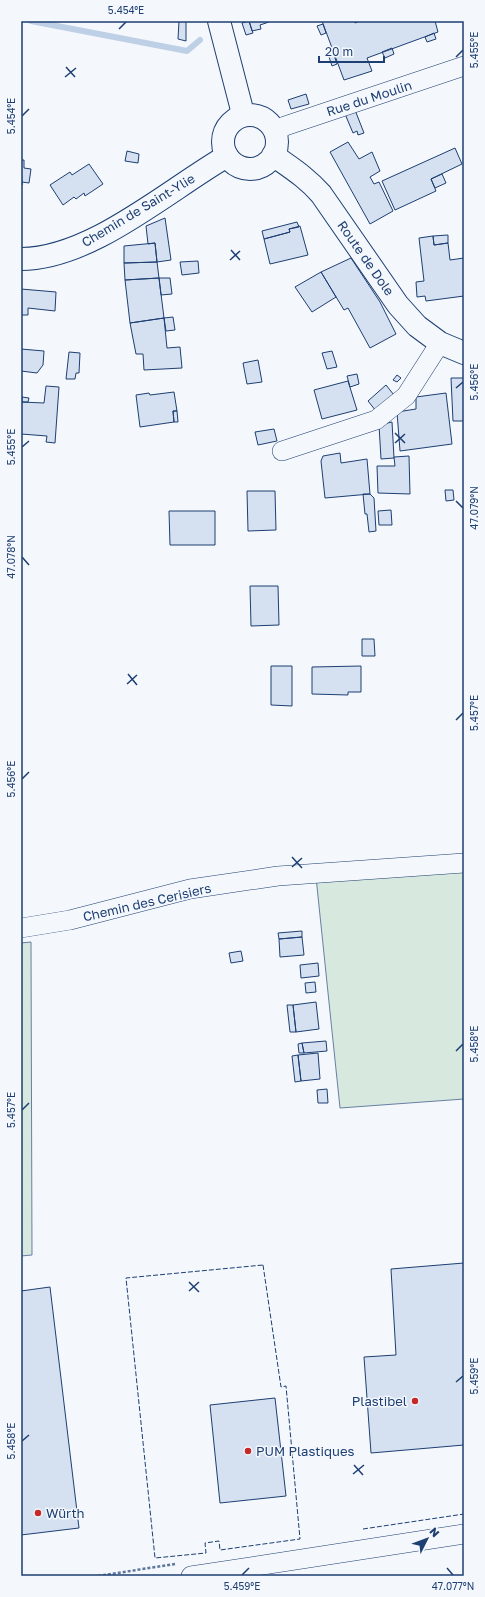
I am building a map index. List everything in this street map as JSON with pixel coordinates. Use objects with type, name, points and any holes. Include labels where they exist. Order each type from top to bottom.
[{"type":"main road","points":[[218,21],[241,106],[242,116]]},
{"type":"main road","points":[[242,116],[257,116],[270,124],[274,131],[277,143],[273,155],[264,165],[250,169],[237,166],[227,156],[224,150],[224,136],[230,124],[242,116]]},
{"type":"main road","name":"Route de Dole","points":[[273,155],[297,171],[321,194],[398,305],[417,326],[440,343],[464,353]]},
{"type":"main road","name":"Chemin de Saint-Ylie","points":[[21,258],[49,255],[93,240],[227,156]]},
{"type":"street","name":"Rue du Moulin","points":[[274,131],[464,66]]},
{"type":"street","points":[[282,450],[376,420],[406,396],[440,343]]},
{"type":"street","name":"Chemin des Cerisiers","points":[[21,928],[70,920],[197,888],[278,876],[464,862]]},
{"type":"street","points":[[191,1576],[464,1534]]},
{"type":"shaded area","points":[[464,870],[464,1099],[340,1108],[316,877]]},
{"type":"shaded area","points":[[31,942],[32,1255],[21,1256],[21,943]]},
{"type":"building","points":[[179,21],[186,21],[186,41],[178,39]]},
{"type":"building","points":[[249,21],[269,22],[260,25],[261,29],[252,31]]},
{"type":"building","points":[[249,21],[253,33],[246,35],[242,23]]},
{"type":"building","points":[[322,21],[354,21],[355,23],[360,21],[435,21],[438,32],[367,58],[372,71],[344,80]]},
{"type":"building","points":[[323,24],[326,33],[321,35],[317,26]]},
{"type":"building","points":[[434,33],[436,39],[427,42],[425,37]]},
{"type":"building","points":[[392,48],[394,54],[385,58],[382,52]]},
{"type":"building","points":[[334,55],[337,64],[332,66],[329,57]]},
{"type":"building","points":[[306,94],[309,104],[291,109],[288,100]]},
{"type":"building","points":[[355,110],[364,133],[358,135],[357,131],[353,133],[345,114]]},
{"type":"building","points":[[348,142],[359,159],[372,152],[380,171],[370,177],[374,184],[379,182],[393,211],[370,224],[330,152]]},
{"type":"building","points":[[455,148],[462,164],[431,179],[436,191],[395,210],[382,181]]},
{"type":"building","points":[[127,151],[139,154],[138,163],[125,161]]},
{"type":"building","points":[[21,160],[24,160],[24,168],[31,169],[29,183],[22,182],[22,185]]},
{"type":"building","points":[[89,164],[103,184],[85,196],[84,193],[76,199],[74,197],[63,205],[50,185],[70,172],[72,175]]},
{"type":"building","points":[[442,174],[446,183],[435,188],[431,179]]},
{"type":"building","points":[[165,218],[171,260],[157,262],[155,243],[148,244],[146,226]]},
{"type":"building","points":[[297,222],[299,227],[289,229],[290,232],[264,239],[262,231]]},
{"type":"building","points":[[300,226],[308,255],[270,264],[264,239],[290,232],[289,229]]},
{"type":"building","points":[[448,235],[448,243],[434,245],[433,236]]},
{"type":"building","points":[[433,236],[434,245],[448,243],[450,260],[464,258],[464,296],[426,301],[425,296],[417,297],[416,282],[424,281],[419,238]]},
{"type":"building","points":[[155,243],[157,262],[124,263],[124,246]]},
{"type":"building","points":[[351,258],[380,302],[396,334],[370,348],[348,308],[344,310],[321,272]]},
{"type":"building","points":[[198,261],[199,273],[182,275],[180,262]]},
{"type":"building","points":[[157,262],[159,278],[125,280],[124,263]]},
{"type":"building","points":[[321,272],[336,297],[312,312],[295,287]]},
{"type":"building","points":[[159,278],[170,278],[172,294],[161,295]]},
{"type":"building","points":[[159,278],[164,318],[130,323],[125,280]]},
{"type":"building","points":[[21,289],[56,292],[55,311],[28,308],[28,315],[21,315]]},
{"type":"building","points":[[173,317],[175,330],[166,331],[164,318]]},
{"type":"building","points":[[164,318],[167,348],[180,347],[182,368],[144,370],[143,354],[136,354],[130,323]]},
{"type":"building","points":[[21,349],[44,351],[43,365],[37,373],[21,371]]},
{"type":"building","points":[[332,351],[337,367],[327,369],[322,353]]},
{"type":"building","points":[[69,352],[80,353],[79,373],[76,373],[75,379],[66,379]]},
{"type":"building","points":[[258,360],[262,382],[247,384],[243,363]]},
{"type":"building","points":[[357,374],[359,384],[350,387],[347,376]]},
{"type":"building","points":[[397,375],[401,378],[397,382],[393,380]]},
{"type":"building","points":[[451,378],[464,378],[464,421],[453,421]]},
{"type":"building","points":[[348,381],[357,410],[322,419],[314,390]]},
{"type":"building","points":[[386,385],[394,395],[376,411],[368,401]]},
{"type":"building","points":[[46,386],[59,387],[55,443],[46,442],[47,436],[21,434],[21,402],[44,403]]},
{"type":"building","points":[[174,392],[177,411],[173,411],[174,422],[140,427],[136,395]]},
{"type":"building","points":[[446,393],[452,444],[400,451],[397,412],[416,409],[416,397]]},
{"type":"building","points":[[22,397],[29,398],[28,402],[22,402]]},
{"type":"building","points":[[173,411],[177,411],[178,422],[174,422]]},
{"type":"building","points":[[392,422],[394,458],[381,459],[379,425]]},
{"type":"building","points":[[274,429],[277,441],[258,445],[255,432]]},
{"type":"building","points":[[340,453],[341,463],[367,459],[370,494],[325,498],[321,461],[323,456]]},
{"type":"building","points":[[409,456],[410,494],[378,493],[377,466],[395,466],[394,457]]},
{"type":"building","points":[[445,490],[453,490],[454,500],[446,501]]},
{"type":"building","points":[[247,491],[275,491],[276,530],[248,531]]},
{"type":"building","points":[[363,494],[370,494],[374,498],[376,531],[369,532]]},
{"type":"building","points":[[391,510],[392,525],[379,525],[378,511]]},
{"type":"building","points":[[169,511],[215,511],[215,545],[170,545]]},
{"type":"building","points":[[250,586],[278,586],[279,625],[251,626]]},
{"type":"building","points":[[362,639],[374,639],[375,656],[362,656]]},
{"type":"building","points":[[271,666],[292,666],[292,706],[271,705]]},
{"type":"building","points":[[361,666],[361,692],[348,692],[348,695],[312,694],[312,667]]},
{"type":"building","points":[[302,931],[302,937],[279,939],[278,933]]},
{"type":"building","points":[[302,937],[304,955],[280,957],[279,939]]},
{"type":"building","points":[[241,951],[243,961],[231,963],[229,953]]},
{"type":"building","points":[[318,963],[319,976],[301,978],[300,965]]},
{"type":"building","points":[[315,982],[316,992],[306,993],[305,983]]},
{"type":"building","points":[[316,1002],[319,1029],[296,1032],[293,1005]]},
{"type":"building","points":[[287,1005],[293,1005],[296,1032],[290,1032]]},
{"type":"building","points":[[326,1041],[327,1051],[304,1053],[302,1043]]},
{"type":"building","points":[[302,1043],[304,1053],[299,1053],[298,1044]]},
{"type":"building","points":[[318,1053],[320,1079],[301,1081],[298,1055]]},
{"type":"building","points":[[298,1055],[301,1081],[295,1082],[292,1056]]},
{"type":"building","points":[[327,1089],[328,1103],[318,1103],[317,1090]]},
{"type":"building","name":"Plastibel","points":[[464,1263],[464,1445],[371,1453],[364,1357],[396,1355],[391,1269]]},
{"type":"building","points":[[50,1287],[79,1528],[21,1535],[21,1291]]},
{"type":"building","name":"PUM Plastiques","points":[[275,1398],[286,1496],[220,1503],[210,1405]]},
{"type":"waterway","points":[[31,21],[187,51],[200,40]]},
{"type":"fence","points":[[263,1265],[281,1387],[286,1386],[300,1539],[220,1550],[219,1541],[205,1543],[206,1553],[155,1558],[126,1278],[263,1265]]},
{"type":"fence","points":[[363,1529],[464,1514]]},
{"type":"place","name":"Plastibel","points":[[415,1401]]},
{"type":"place","name":"PUM Plastiques","points":[[248,1451]]},
{"type":"place","name":"Würth","points":[[38,1513]]}]
